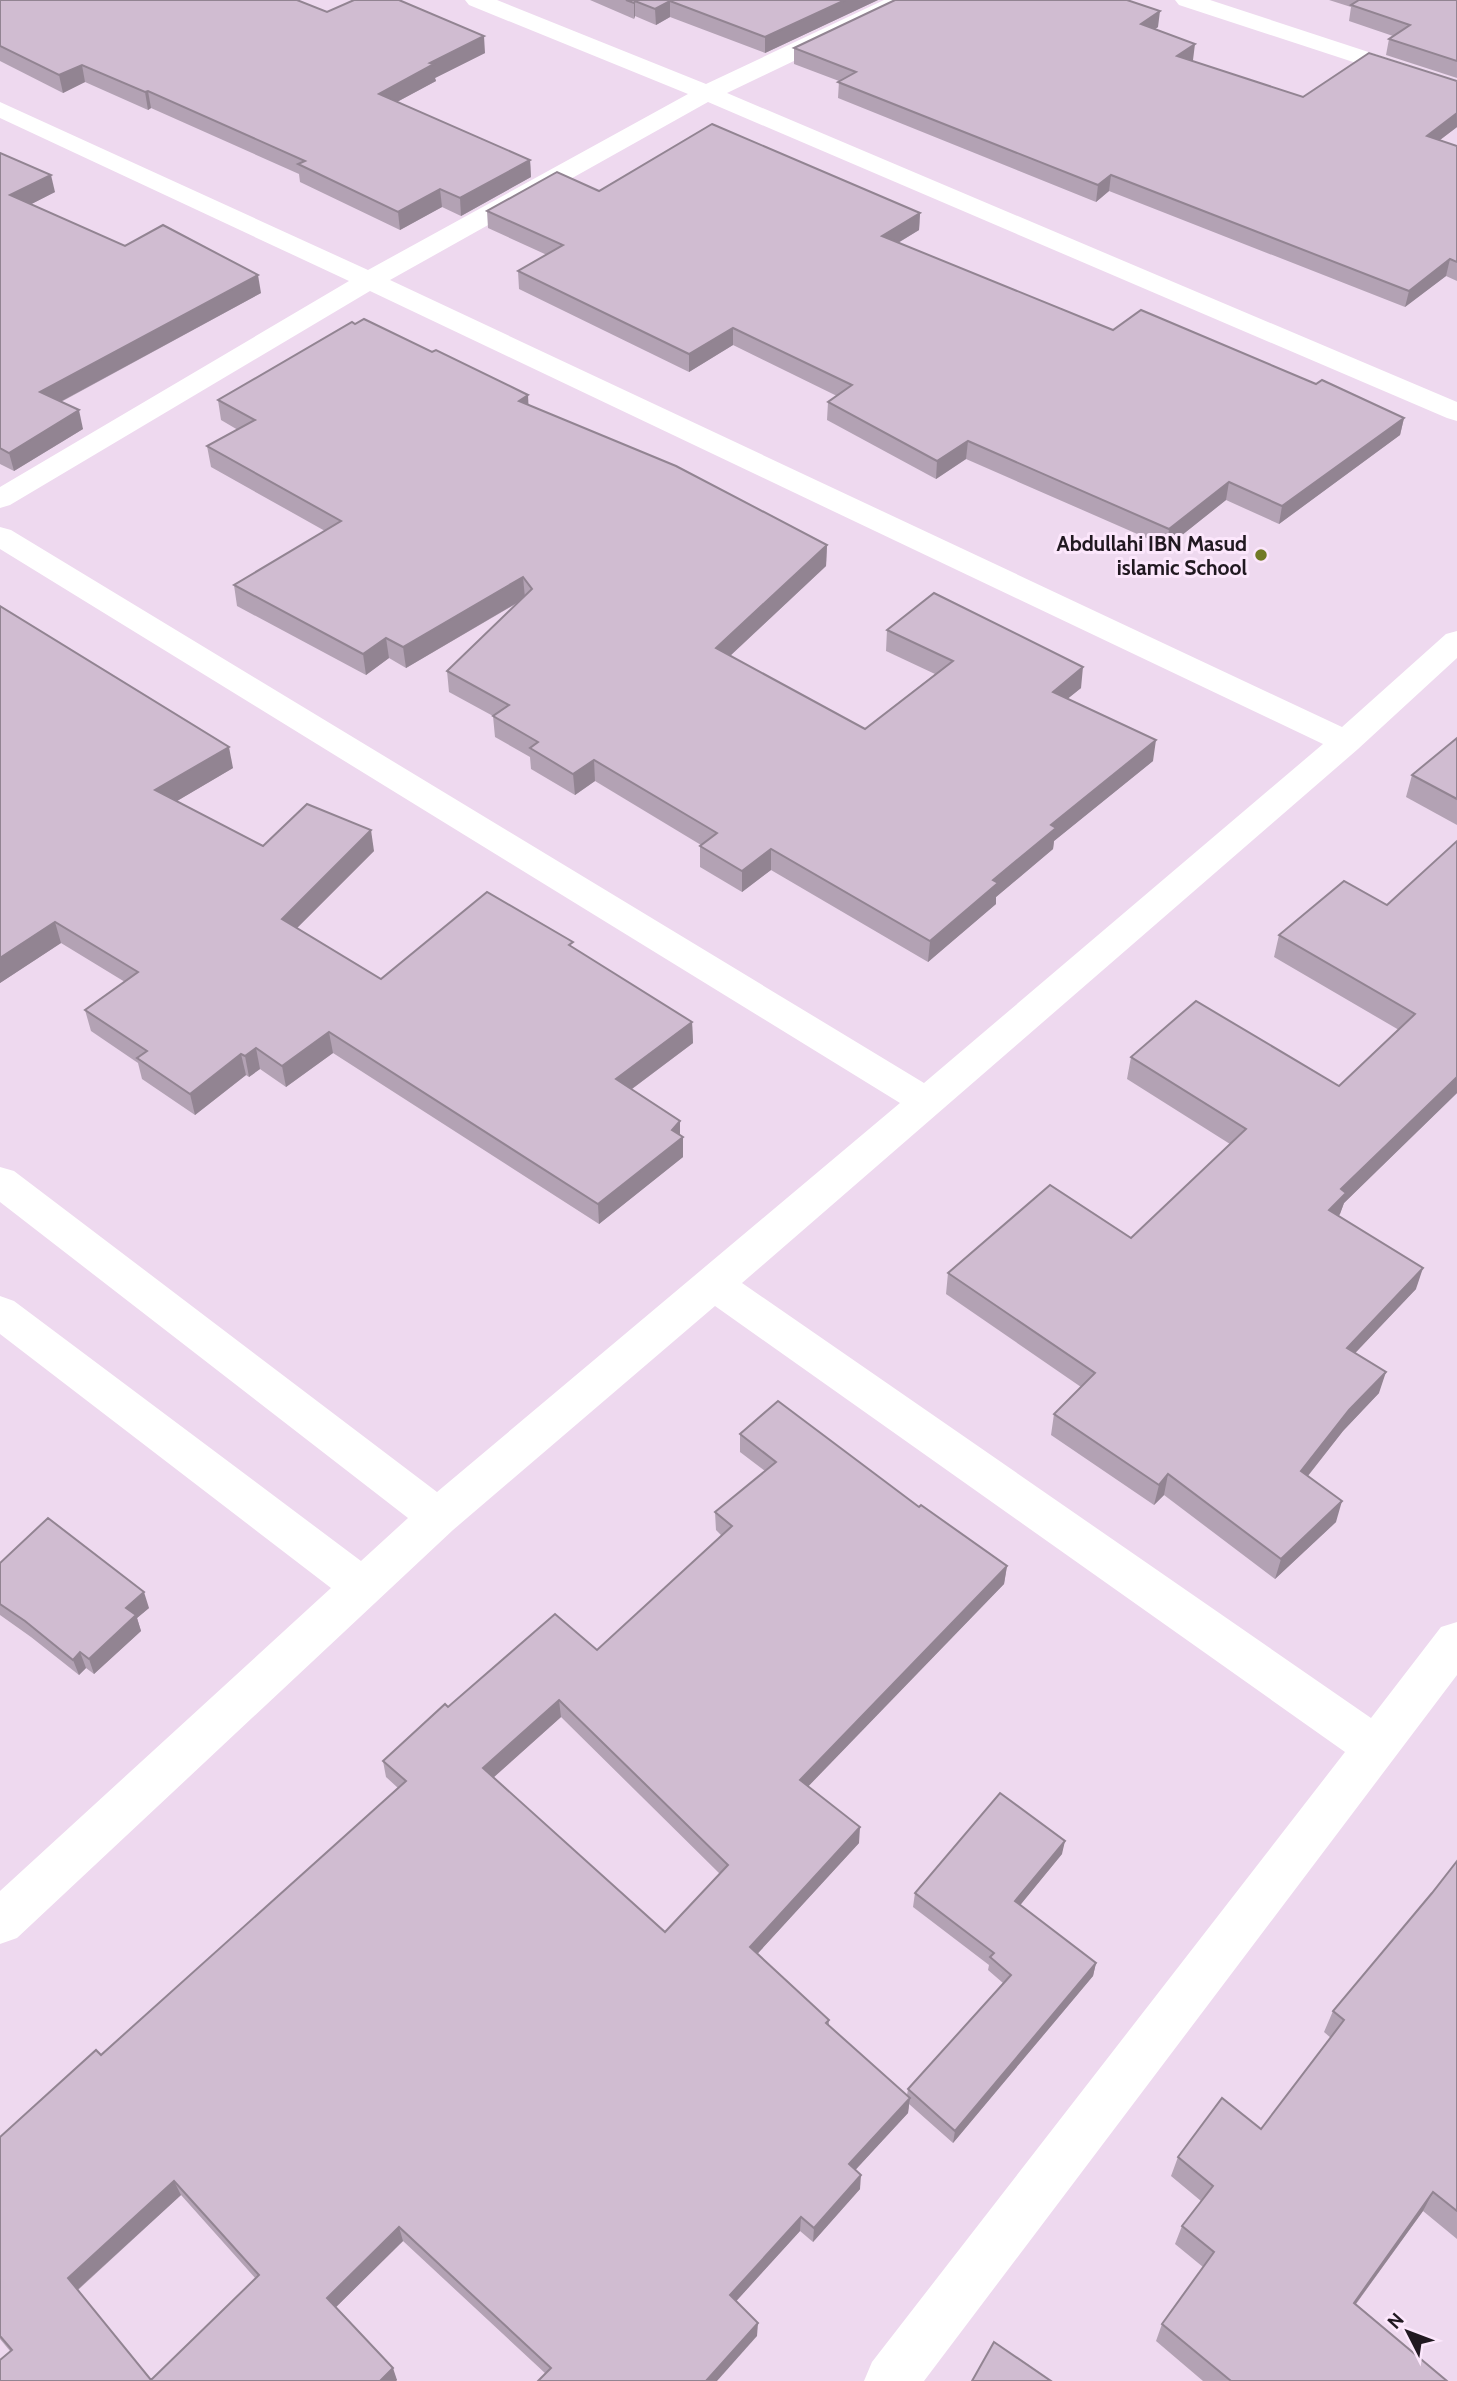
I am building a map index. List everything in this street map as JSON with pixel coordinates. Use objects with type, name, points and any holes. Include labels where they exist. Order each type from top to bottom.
[{"type":"street","points":[[477,0],[707,93],[1457,412]]},
{"type":"street","points":[[0,499],[369,280],[707,93],[903,0]]},
{"type":"street","points":[[1187,0],[1457,89]]},
{"type":"street","points":[[0,109],[369,280],[1346,743]]},
{"type":"street","points":[[0,536],[927,1102]]},
{"type":"street","points":[[0,1922],[438,1517],[1346,743],[1457,641]]},
{"type":"street","points":[[0,1181],[438,1517]]},
{"type":"street","points":[[714,1284],[1375,1747]]},
{"type":"street","points":[[0,1312],[363,1587]]},
{"type":"street","points":[[891,2381],[1457,1641]]},
{"type":"building","points":[[0,0],[297,0],[327,12],[354,0],[399,0],[484,36],[430,63],[434,64],[379,94],[530,160],[460,198],[440,189],[398,212],[298,164],[305,161],[148,91],[82,65],[59,75],[0,46]]},
{"type":"building","points":[[626,0],[845,0],[765,37],[670,1],[655,9]]},
{"type":"building","points":[[895,0],[1127,0],[1160,11],[1141,24],[1195,44],[1177,56],[1303,97],[1369,53],[1457,81],[1457,113],[1427,136],[1457,146],[1457,262],[1450,259],[1409,291],[1111,175],[1098,185],[838,82],[856,72],[794,48]]},
{"type":"building","points":[[1359,0],[1457,0],[1457,61],[1389,39],[1410,25],[1351,5]]},
{"type":"building","points":[[712,124],[920,213],[882,236],[1113,330],[1141,310],[1316,384],[1322,380],[1404,418],[1282,506],[1229,482],[1169,529],[968,441],[937,461],[828,402],[852,385],[733,328],[689,354],[518,271],[563,245],[487,211],[557,172],[599,191]]},
{"type":"building","points":[[0,153],[51,175],[10,195],[125,246],[163,225],[258,275],[40,392],[79,410],[9,453],[0,448]]},
{"type":"building","points":[[364,319],[432,352],[436,350],[528,395],[519,401],[676,466],[827,545],[716,648],[865,729],[953,661],[887,630],[934,593],[1083,667],[1053,692],[1156,740],[1051,825],[1056,828],[993,880],[998,883],[930,941],[771,849],[742,871],[700,846],[717,833],[594,760],[573,774],[530,748],[538,742],[493,716],[509,705],[447,671],[532,589],[523,577],[403,647],[386,638],[363,654],[234,585],[341,521],[207,446],[255,420],[218,400],[352,322],[355,324]]},
{"type":"building","points":[[0,606],[229,747],[155,790],[263,846],[307,804],[371,830],[282,919],[381,979],[487,892],[573,942],[569,945],[692,1022],[616,1079],[680,1121],[672,1130],[683,1137],[598,1204],[329,1032],[282,1066],[256,1048],[245,1056],[241,1054],[190,1094],[137,1058],[147,1051],[85,1010],[138,972],[55,922],[0,958]]},
{"type":"building","points":[[1457,738],[1457,799],[1412,775]]},
{"type":"building","points":[[1457,841],[1457,1077],[1341,1189],[1346,1193],[1329,1210],[1423,1268],[1347,1348],[1386,1372],[1349,1410],[1301,1471],[1342,1501],[1281,1559],[1168,1474],[1159,1485],[1054,1414],[1095,1373],[948,1273],[1050,1185],[1131,1238],[1246,1129],[1131,1057],[1196,1001],[1339,1086],[1415,1014],[1279,935],[1344,881],[1387,905]]},
{"type":"building","points":[[778,1401],[919,1507],[921,1505],[1007,1566],[800,1780],[860,1827],[750,1947],[829,2020],[826,2023],[910,2098],[849,2164],[861,2175],[814,2228],[801,2217],[730,2295],[758,2323],[706,2381],[538,2381],[551,2368],[399,2227],[327,2298],[393,2368],[380,2381],[0,2381],[0,2360],[12,2350],[0,2336],[0,2137],[96,2050],[101,2055],[406,1781],[383,1761],[445,1704],[448,1707],[555,1614],[597,1650],[732,1526],[715,1512],[776,1462],[740,1434]],"holes":[[[559,1700],[728,1865],[665,1932],[483,1768]],[[174,2181],[259,2275],[151,2380],[68,2278]]]},
{"type":"building","points":[[48,1518],[144,1592],[126,1608],[136,1615],[89,1659],[80,1652],[73,1660],[0,1604],[0,1563]]},
{"type":"building","points":[[1000,1793],[1065,1841],[1015,1901],[1096,1963],[955,2131],[908,2089],[1011,1975],[990,1957],[994,1953],[915,1893]]},
{"type":"building","points":[[1457,1861],[1457,2211],[1433,2192],[1354,2303],[1447,2381],[1231,2381],[1162,2324],[1214,2252],[1182,2226],[1213,2186],[1178,2157],[1222,2098],[1261,2129],[1344,2020],[1333,2011]]},
{"type":"building","points":[[994,2342],[1051,2381],[972,2381]]},
{"type":"place","name":"Abdullahi IBN Masud islamic School","points":[[1261,555]]}]
